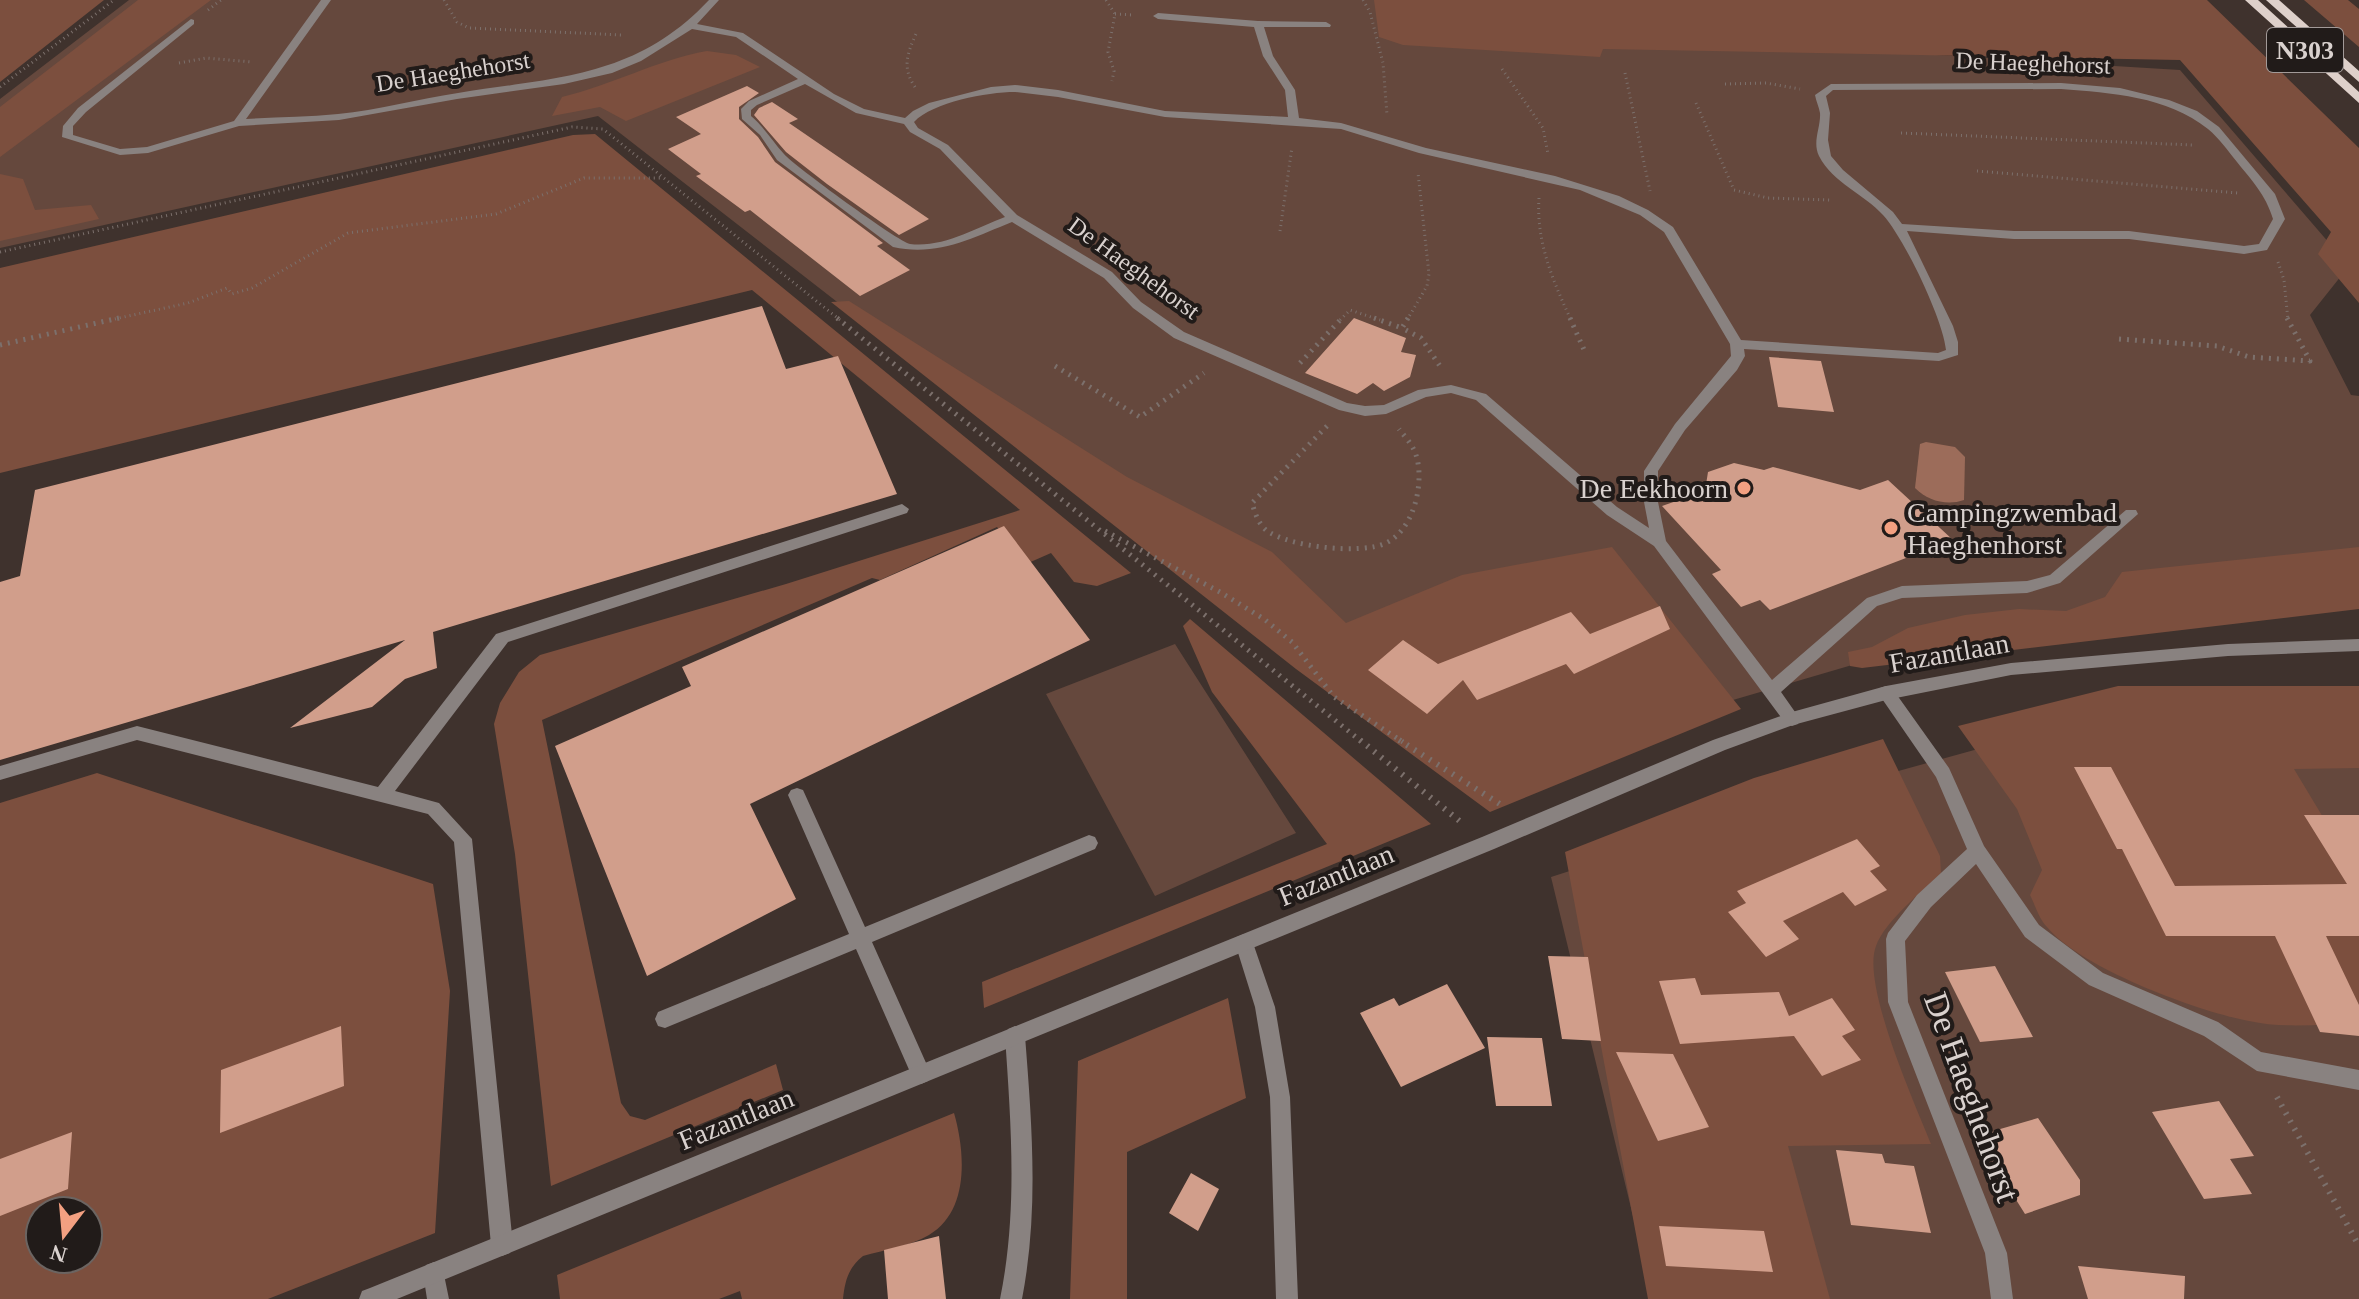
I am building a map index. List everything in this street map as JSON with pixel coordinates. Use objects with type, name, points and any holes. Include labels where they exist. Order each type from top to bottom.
[{"type":"main road","name":"N303","points":[[2251,0],[2359,99]]},
{"type":"main road","name":"N303","points":[[2272,0],[2359,78]]},
{"type":"street","points":[[238,123],[326,0]]},
{"type":"street","name":"De Haeghehorst","points":[[191,22],[75,118],[68,126],[68,137],[120,152],[148,150],[238,123],[339,117],[564,81],[608,71],[637,59],[690,26],[714,0]]},
{"type":"street","points":[[1158,16],[1258,24],[1326,25]]},
{"type":"street","points":[[1258,24],[1268,56],[1290,90],[1294,122]]},
{"type":"street","name":"De Haeghehorst","points":[[690,26],[739,35],[806,80],[860,111],[908,122],[914,130],[944,147],[1013,218],[1108,275],[1137,305],[1179,335],[1344,407],[1365,411],[1386,409],[1423,393],[1451,389]]},
{"type":"street","points":[[806,80],[753,103],[746,109],[746,117],[764,133],[781,158],[897,244],[912,250],[933,248],[1013,218]]},
{"type":"street","name":"De Haeghehorst","points":[[1820,95],[1831,87],[2092,88],[2165,102],[2193,113],[2215,129],[2271,196]]},
{"type":"street","points":[[908,122],[914,113],[931,106],[996,89],[1022,89],[1170,115],[1361,129],[1443,156],[1605,195],[1657,219],[1669,230],[1737,344],[1738,356],[1680,427],[1651,471],[1651,502],[1659,542]]},
{"type":"street","points":[[1737,344],[1939,357],[1953,352],[1955,345],[1938,305],[1899,227],[1837,172],[1823,152],[1825,115],[1820,95]]},
{"type":"street","points":[[1899,227],[2014,235],[2129,235],[2226,250],[2263,247],[2279,219],[2271,196]]},
{"type":"street","points":[[1451,389],[1481,397],[1612,511],[1659,542],[1792,719]]},
{"type":"street","points":[[383,793],[502,638],[902,509]]},
{"type":"street","points":[[1771,691],[1872,602],[1902,592],[2027,587],[2055,579],[2131,514]]},
{"type":"street","name":"Fazantlaan","points":[[370,1299],[1488,843],[1719,745],[1792,719],[1886,693],[2011,669],[2228,650],[2359,645]]},
{"type":"street","points":[[1886,693],[1943,773],[1977,851],[2032,931],[2060,954],[2096,979],[2211,1029],[2257,1061],[2359,1080]]},
{"type":"street","points":[[0,773],[137,733],[433,808],[463,839],[502,1245]]},
{"type":"street","points":[[797,795],[921,1074]]},
{"type":"street","points":[[665,1019],[1089,843]]},
{"type":"street","name":"De Haeghehorst","points":[[1977,851],[1924,901],[1895,939],[1898,1002],[1996,1253],[2002,1299]]},
{"type":"street","points":[[1244,943],[1265,1007],[1280,1097],[1287,1299]]},
{"type":"street","points":[[1011,1299],[1022,1207],[1023,1152],[1015,1036]]},
{"type":"street","points":[[434,1273],[438,1299]]},
{"type":"path","points":[[0,87],[114,0]]},
{"type":"path","name":"De Haeghehorst","points":[[444,0],[457,22],[469,28],[667,39]]},
{"type":"path","points":[[1106,0],[1115,14],[1108,52],[1114,71],[1108,106]]},
{"type":"path","points":[[1363,0],[1370,12],[1383,63],[1389,140]]},
{"type":"path","points":[[916,34],[904,59],[904,73],[931,106]]},
{"type":"path","points":[[130,70],[206,58],[236,62],[285,61]]},
{"type":"path","points":[[1502,69],[1543,128],[1553,181],[1540,194],[1536,212],[1547,262],[1585,352]]},
{"type":"path","points":[[1625,73],[1657,219]]},
{"type":"path","points":[[0,78],[8,80]]},
{"type":"path","points":[[1725,84],[1787,85],[1820,95]]},
{"type":"path","points":[[1696,103],[1734,190],[1745,195],[1803,200],[1871,199]]},
{"type":"path","points":[[1280,231],[1290,182],[1294,122]]},
{"type":"path","points":[[0,252],[572,127],[603,129],[1488,843]]},
{"type":"path","points":[[1901,133],[2229,147]]},
{"type":"path","points":[[1402,328],[1427,286],[1429,274],[1417,187],[1418,170],[1426,161],[1443,156]]},
{"type":"path","points":[[1977,171],[2271,196]]},
{"type":"path","points":[[0,345],[174,307],[227,288],[232,294],[252,288],[348,233],[496,214],[584,178],[663,178]]},
{"type":"path","points":[[2119,339],[2217,346],[2249,357],[2310,361],[2289,326],[2284,304],[2287,284],[2280,263],[2263,247]]},
{"type":"path","points":[[1283,380],[1350,310],[1421,338],[1436,357],[1451,389]]},
{"type":"path","points":[[1055,366],[1140,417],[1228,357]]},
{"type":"path","points":[[1344,407],[1302,454],[1265,484],[1252,503],[1255,519],[1272,533],[1310,544],[1365,549],[1390,542],[1403,528],[1419,491],[1416,456],[1386,409]]},
{"type":"path","points":[[1092,524],[1161,563],[1219,590],[1288,636],[1327,692],[1379,730],[1455,772],[1530,825]]},
{"type":"path","points":[[2257,1061],[2359,1246]]},
{"type":"shaded area","points":[[0,0],[104,0],[0,82]]},
{"type":"shaded area","points":[[129,0],[1392,0],[1741,43],[2180,70],[2349,266],[2310,315],[2351,395],[2359,396],[2359,588],[1859,663],[1709,707],[1313,672],[598,116],[0,248],[0,99]]},
{"type":"shaded area","points":[[138,0],[211,0],[0,157],[0,107]]},
{"type":"shaded area","points":[[1374,0],[2207,0],[2359,148],[2359,303],[2318,254],[2331,232],[2180,60],[1603,49],[1600,57],[1403,45],[1379,37]]},
{"type":"shaded area","points":[[2304,0],[2348,0],[2359,9],[2359,47]]},
{"type":"shaded area","points":[[707,51],[736,55],[760,67],[626,121],[600,107],[552,116],[562,97],[670,60]]},
{"type":"shaded area","points":[[595,134],[1131,573],[1097,586],[1074,582],[1051,553],[1026,564],[997,527],[880,580],[872,578],[542,720],[621,1103],[630,1116],[645,1120],[776,1064],[783,1090],[551,1186],[515,854],[494,724],[500,703],[519,672],[540,655],[786,584],[1020,510],[752,290],[0,473],[0,268],[573,135]]},
{"type":"shaded area","points":[[0,174],[23,179],[35,210],[91,205],[99,219],[0,241]]},
{"type":"shaded area","points":[[849,301],[1127,477],[1272,552],[1346,623],[1462,575],[1612,547],[1741,709],[1490,812],[1296,669],[831,302]]},
{"type":"shaded area","points":[[1926,442],[1955,447],[1965,457],[1964,500],[1938,501],[1915,488],[1920,444]]},
{"type":"shaded area","points":[[2359,547],[2359,609],[1862,668],[1850,666],[1848,652],[1872,647],[1908,628],[1965,615],[2019,609],[2066,611],[2105,597],[2122,572]]},
{"type":"shaded area","points":[[1190,619],[1431,824],[984,1008],[982,982],[1327,844],[1212,692],[1183,626]]},
{"type":"shaded area","points":[[1175,644],[1296,833],[1155,896],[1046,694]]},
{"type":"shaded area","points":[[2118,686],[2359,686],[2359,768],[2294,769],[2359,877],[2359,1023],[2276,1025],[2200,1008],[2141,986],[2085,958],[2044,924],[2030,895],[2042,870],[2017,809],[1958,726]]},
{"type":"shaded area","points":[[2359,702],[2359,1299],[1653,1299],[1551,877],[1768,807],[2130,707]]},
{"type":"shaded area","points":[[1883,739],[1940,856],[1941,873],[1887,927],[1876,946],[1873,964],[1892,1044],[1931,1144],[1788,1146],[1830,1299],[1648,1299],[1565,852],[1754,778]]},
{"type":"shaded area","points":[[97,773],[433,884],[450,991],[435,1233],[268,1299],[0,1299],[0,803]]},
{"type":"shaded area","points":[[1228,998],[1246,1098],[1127,1152],[1127,1299],[1070,1299],[1078,1061]]},
{"type":"shaded area","points":[[954,1113],[962,1162],[958,1196],[952,1211],[942,1224],[922,1239],[863,1256],[848,1275],[843,1299],[742,1299],[740,1291],[719,1299],[560,1299],[557,1275]]},
{"type":"building","points":[[747,86],[759,93],[739,107],[739,119],[758,137],[775,162],[883,243],[877,246],[910,270],[860,296],[750,210],[745,212],[696,176],[701,174],[668,149],[701,134],[676,117]]},
{"type":"building","points":[[772,102],[798,119],[789,123],[929,219],[899,235],[827,184],[786,152],[754,115],[759,108]]},
{"type":"building","points":[[762,306],[786,369],[838,356],[897,494],[433,632],[437,668],[405,679],[372,707],[290,728],[405,640],[0,760],[0,582],[20,576],[35,490]]},
{"type":"building","points":[[1354,318],[1406,338],[1401,352],[1416,355],[1410,377],[1384,391],[1373,383],[1357,394],[1305,373]]},
{"type":"building","points":[[1769,357],[1821,361],[1834,412],[1778,407]]},
{"type":"building","points":[[1734,463],[1764,470],[1773,467],[1860,490],[1888,480],[1953,540],[1770,610],[1760,600],[1741,607],[1712,574],[1721,570],[1662,506],[1705,491],[1708,472]]},
{"type":"building","points":[[1004,526],[1090,640],[750,804],[796,899],[647,976],[555,746],[691,686],[682,667]]},
{"type":"building","points":[[1660,606],[1670,629],[1574,674],[1566,664],[1477,700],[1463,680],[1427,714],[1368,670],[1403,640],[1438,664],[1571,612],[1590,634]]},
{"type":"building","points":[[2074,767],[2111,767],[2175,886],[2347,884],[2304,815],[2359,815],[2359,936],[2326,936],[2359,1005],[2359,1036],[2320,1032],[2275,936],[2166,936],[2122,849],[2117,849]]},
{"type":"building","points":[[1857,839],[1880,866],[1870,871],[1887,890],[1855,906],[1843,892],[1783,921],[1799,939],[1766,957],[1728,912],[1746,903],[1737,891]]},
{"type":"building","points":[[1548,956],[1588,957],[1601,1041],[1562,1039]]},
{"type":"building","points":[[1995,966],[2033,1037],[1980,1042],[1945,972]]},
{"type":"building","points":[[1695,978],[1701,995],[1779,992],[1789,1016],[1832,998],[1855,1030],[1842,1036],[1861,1060],[1822,1076],[1794,1036],[1680,1044],[1659,981]]},
{"type":"building","points":[[1447,984],[1485,1048],[1401,1087],[1360,1013],[1394,998],[1399,1006]]},
{"type":"building","points":[[341,1026],[344,1086],[220,1133],[221,1070]]},
{"type":"building","points":[[1487,1037],[1542,1038],[1552,1106],[1496,1106]]},
{"type":"building","points":[[1616,1052],[1673,1054],[1709,1127],[1658,1141]]},
{"type":"building","points":[[2219,1101],[2254,1156],[2230,1159],[2252,1194],[2204,1199],[2152,1112]]},
{"type":"building","points":[[2038,1118],[2080,1180],[2080,1195],[2025,1214],[1976,1136]]},
{"type":"building","points":[[72,1132],[68,1189],[53,1195],[24,1195],[24,1206],[0,1216],[0,1159]]},
{"type":"building","points":[[1836,1150],[1882,1154],[1885,1163],[1914,1166],[1931,1233],[1851,1225]]},
{"type":"building","points":[[1191,1173],[1219,1189],[1198,1231],[1169,1213]]},
{"type":"building","points":[[1659,1226],[1764,1231],[1773,1272],[1666,1266]]},
{"type":"building","points":[[939,1236],[946,1299],[888,1299],[884,1250]]},
{"type":"building","points":[[2078,1266],[2185,1276],[2184,1299],[2088,1299]]},
{"type":"place","name":"De Eekhoorn","points":[[1744,488]]},
{"type":"place","name":"Campingzwembad Haeghenhorst","points":[[1891,528]]}]
